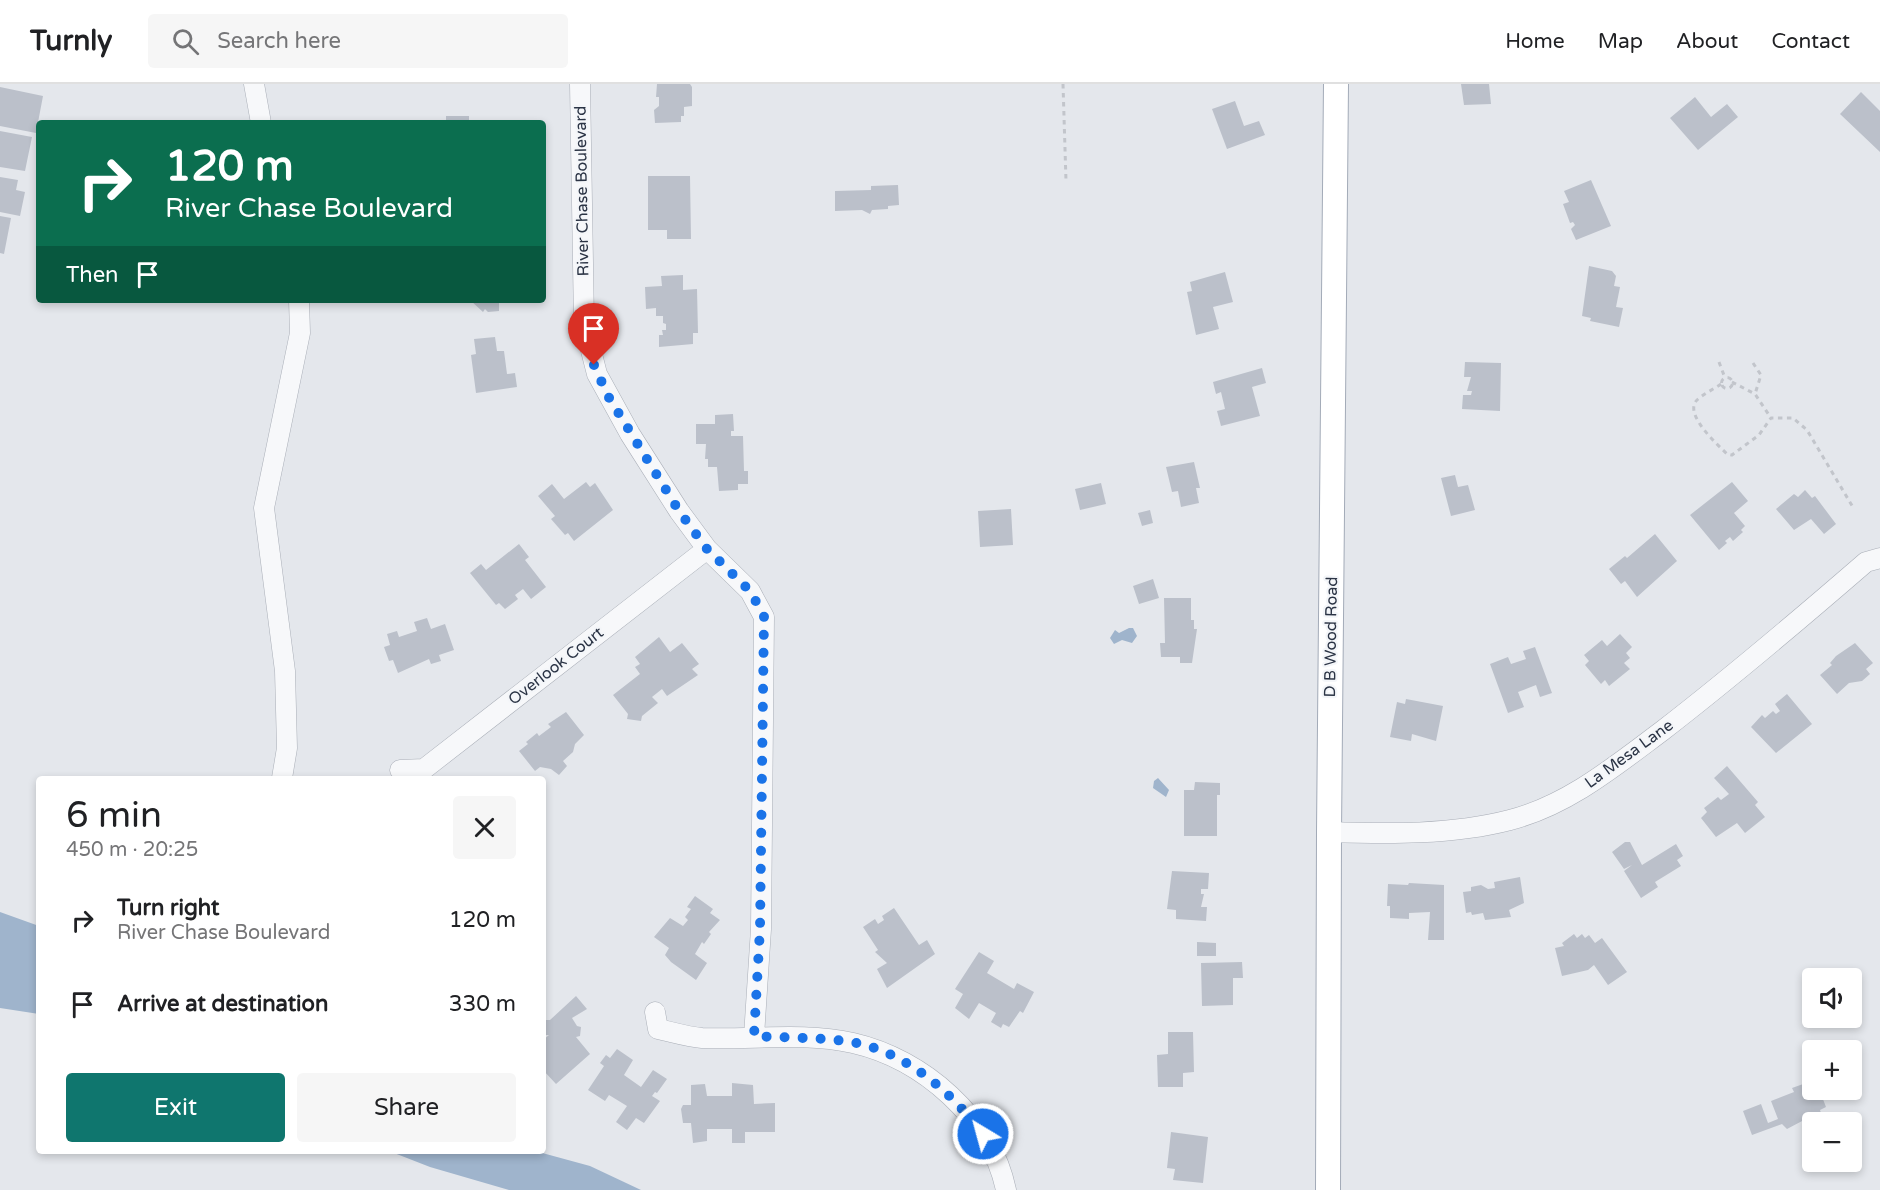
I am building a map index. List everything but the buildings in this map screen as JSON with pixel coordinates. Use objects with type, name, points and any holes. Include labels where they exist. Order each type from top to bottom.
[{"type":"main road","name":"D B Wood Road","points":[[1328,1190],[1336,84]]},
{"type":"street","points":[[254,84],[260,120]]},
{"type":"street","name":"River Chase Boulevard","points":[[580,84],[584,322],[592,357],[608,396],[669,496],[707,549],[750,591],[764,616],[765,731],[760,929],[754,1036]]},
{"type":"street","points":[[282,776],[287,748],[285,671],[264,508],[300,333],[299,303]]},
{"type":"street","name":"Overlook Court","points":[[400,770],[424,768],[707,549]]},
{"type":"street","name":"La Mesa Lane","points":[[1329,832],[1404,833],[1463,828],[1510,820],[1573,794],[1604,775],[1691,709],[1866,562],[1880,558]]},
{"type":"street","points":[[655,1012],[658,1029],[700,1038],[754,1036],[852,1042],[902,1061],[942,1089],[964,1109],[995,1156],[1006,1190]]},
{"type":"path","points":[[1064,84],[1066,181]]},
{"type":"path","points":[[1719,362],[1725,378],[1755,394],[1771,418]]},
{"type":"path","points":[[1753,363],[1761,375],[1755,394]]},
{"type":"path","points":[[1725,378],[1721,384],[1696,400],[1694,406],[1697,421],[1727,454],[1732,455],[1759,435],[1771,418]]},
{"type":"path","points":[[1721,384],[1728,388],[1732,382]]},
{"type":"path","points":[[1771,418],[1793,418],[1806,430],[1854,509]]},
{"type":"water","points":[[1133,628],[1137,636],[1132,643],[1122,640],[1114,644],[1110,638],[1115,630],[1119,633]]},
{"type":"water","points":[[1158,778],[1169,790],[1166,797],[1153,788],[1154,781]]},
{"type":"water","points":[[0,912],[36,925],[36,1014],[0,1008]]},
{"type":"water","points":[[397,1154],[546,1154],[590,1166],[641,1190],[509,1190],[430,1167]]},
{"type":"route","points":[[594,365],[608,396],[664,489],[707,549],[750,591],[764,616],[765,731],[760,929],[754,1036],[852,1042],[902,1061],[942,1089],[964,1109],[983,1134]]}]
